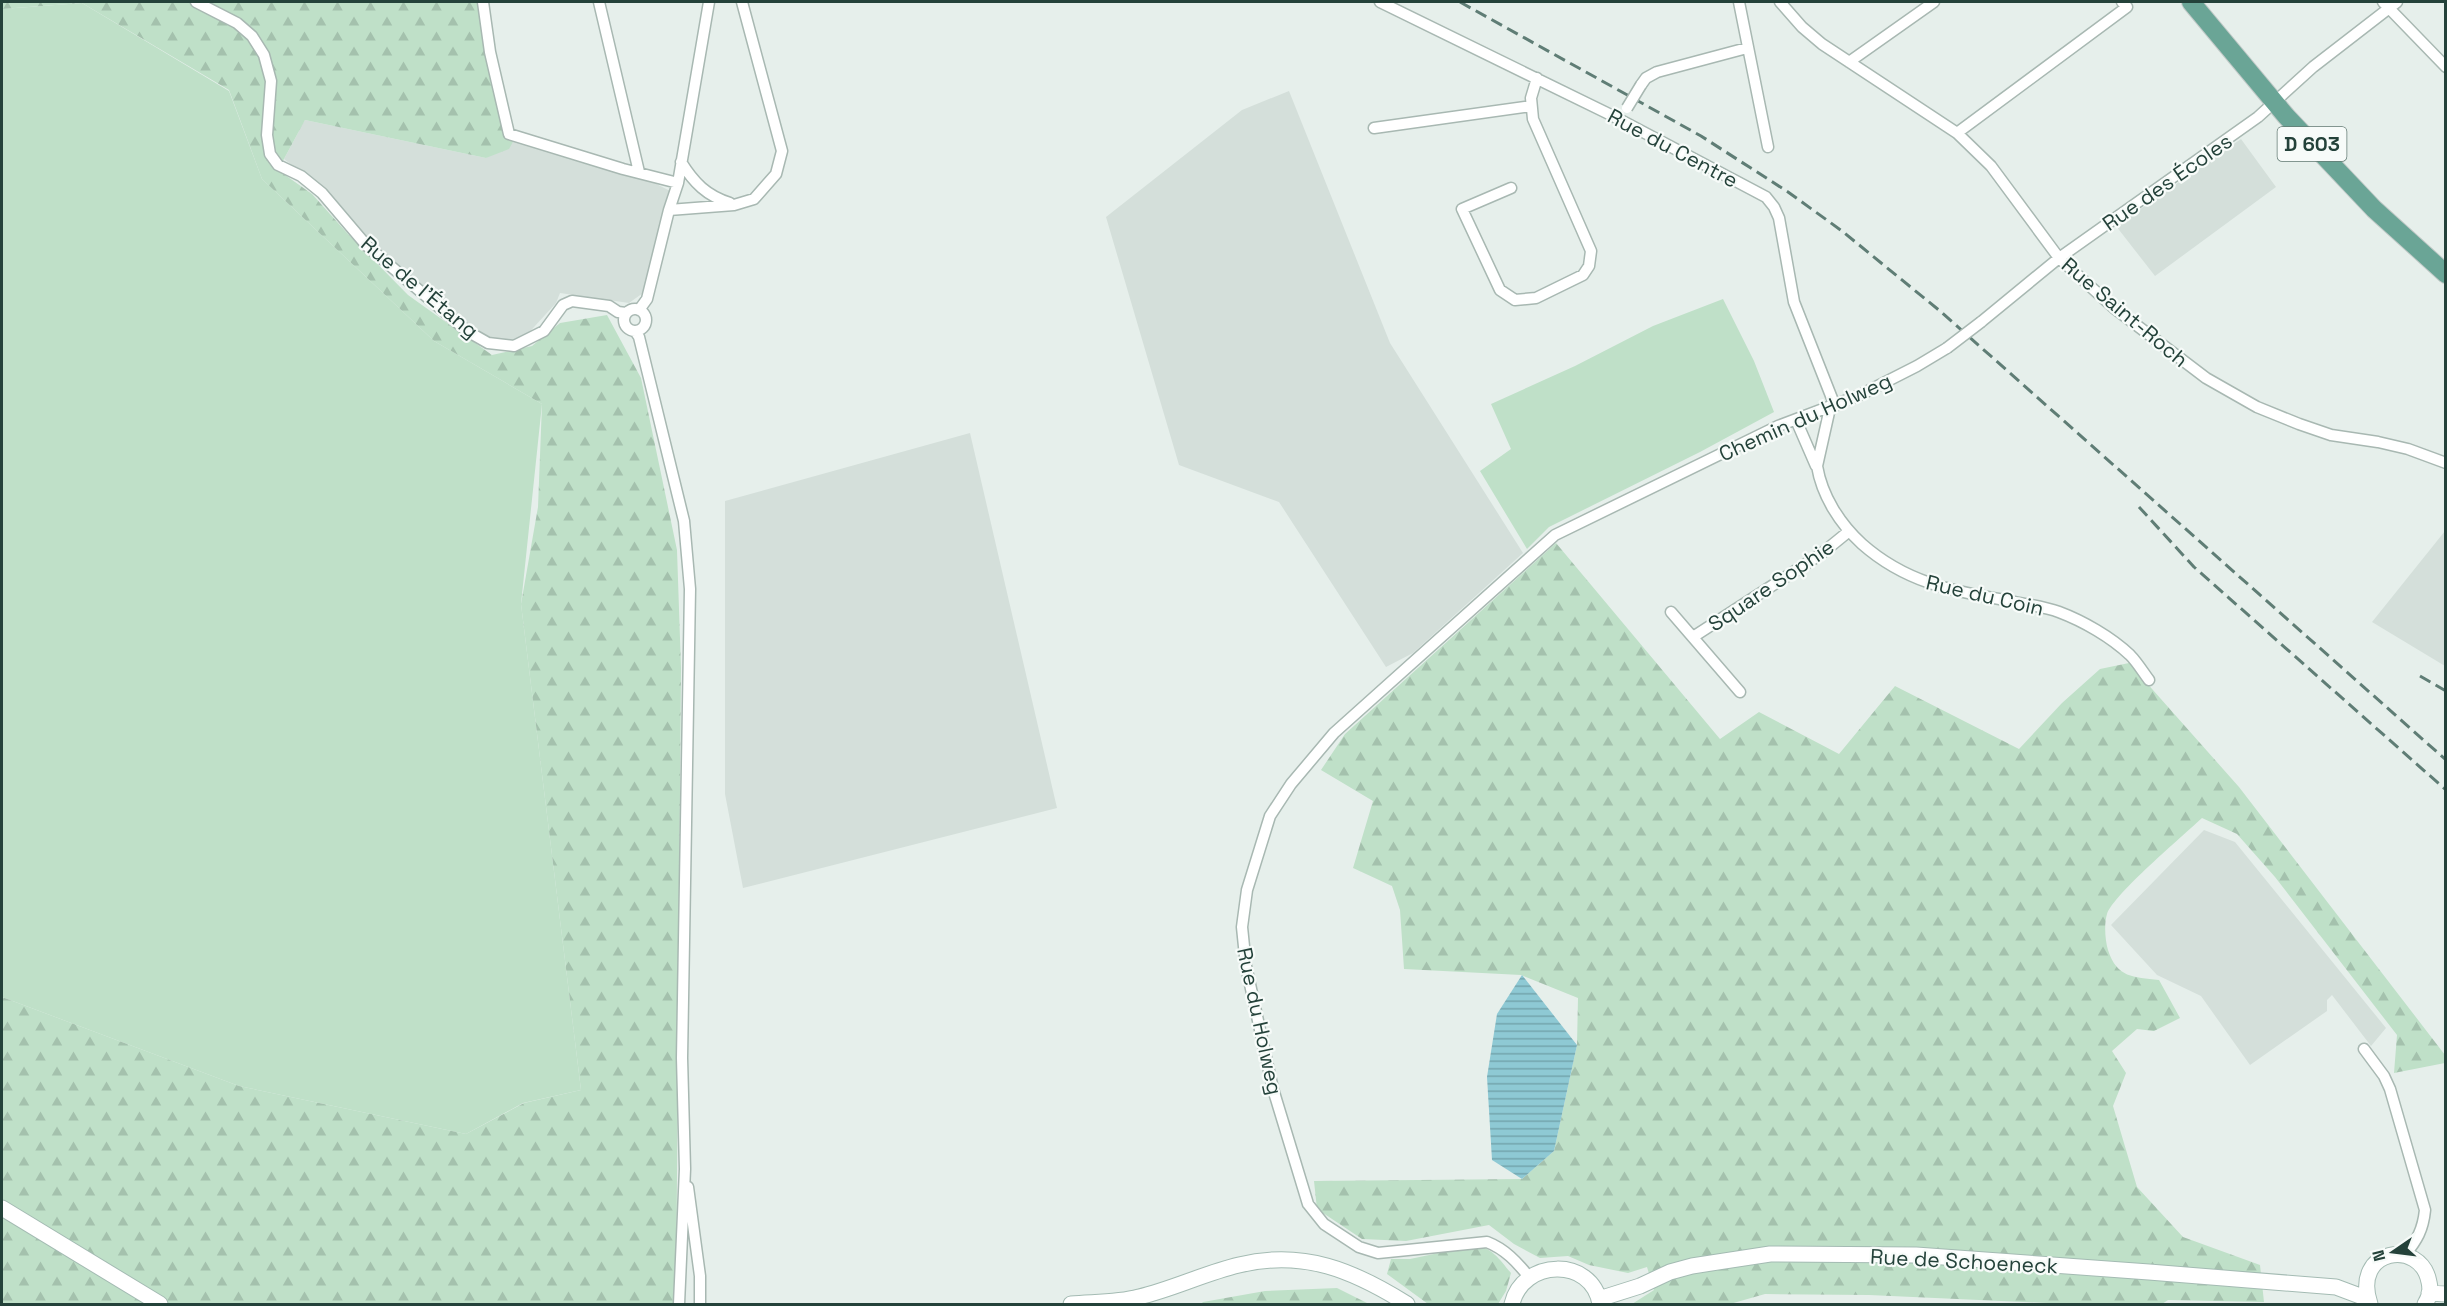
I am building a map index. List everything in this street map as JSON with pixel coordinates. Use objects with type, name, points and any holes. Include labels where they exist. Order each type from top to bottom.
[{"type":"main road","name":"D 603","points":[[2191,2],[2274,103],[2374,209],[2445,274]]},
{"type":"main road","points":[[2,1208],[160,1305]]},
{"type":"main road","name":"Rue de Schoeneck","points":[[1600,1302],[1670,1272],[1692,1266],[1770,1254],[1916,1256],[2336,1287],[2355,1282],[2367,1275],[2380,1259],[2394,1254],[2405,1255]]},
{"type":"main road","points":[[2405,1255],[2420,1264],[2428,1275],[2427,1299],[2445,1294]]},
{"type":"main road","points":[[1071,1305],[1125,1300],[1149,1295],[1240,1265],[1272,1260],[1326,1264],[1359,1277],[1407,1305]]},
{"type":"main road","points":[[1512,1305],[1518,1289],[1529,1277],[1552,1268],[1572,1271],[1589,1282],[1600,1302]]},
{"type":"main road","points":[[2367,1275],[2365,1288],[2370,1302]]},
{"type":"main road","name":"Rue de Schoeneck","points":[[2336,1287],[2370,1302]]},
{"type":"street","name":"Rue de l'Étang","points":[[196,2],[237,23],[252,36],[264,55],[271,81],[267,135],[270,154],[278,165],[302,176],[322,193],[367,246],[467,331],[488,343],[514,346],[544,331],[563,305],[572,301],[609,306],[618,312],[626,313]]},
{"type":"street","points":[[483,2],[490,52],[508,134],[678,183]]},
{"type":"street","points":[[599,2],[639,172]]},
{"type":"street","points":[[639,310],[646,299],[678,183],[709,2]]},
{"type":"street","points":[[669,210],[734,205],[754,199],[776,174],[782,151],[742,2]]},
{"type":"street","name":"Rue du Centre","points":[[1380,2],[1537,78],[1756,191],[1774,207],[1781,225],[1794,302],[1832,407]]},
{"type":"street","points":[[1739,2],[1767,147]]},
{"type":"street","name":"Rue Saint-Roch","points":[[1780,2],[1802,27],[1848,62],[1957,133],[1991,166],[2059,258],[2150,337],[2206,378],[2248,402],[2299,424],[2331,435],[2378,442],[2445,463]]},
{"type":"street","points":[[1848,62],[1934,2]]},
{"type":"street","points":[[1957,133],[2127,7],[2122,2]]},
{"type":"street","points":[[2390,4],[2445,67]]},
{"type":"street","name":"Rue des Écoles","points":[[2059,258],[2237,133],[2390,4]]},
{"type":"street","points":[[1621,121],[1646,78],[1657,72],[1748,48]]},
{"type":"street","points":[[1510,188],[1462,209],[1500,290],[1510,298],[1529,300],[1583,275],[1589,266],[1591,252],[1536,130],[1531,106],[1532,91],[1537,78]]},
{"type":"street","points":[[1374,128],[1531,106]]},
{"type":"street","points":[[681,162],[691,178],[707,194],[734,205]]},
{"type":"street","name":"Chemin du Holweg","points":[[1536,551],[1555,535],[1778,426],[1832,407],[1917,366],[1947,348],[2059,258]]},
{"type":"street","points":[[635,331],[642,328],[645,322],[644,315],[639,310],[630,310],[626,313],[625,325],[635,331],[639,337],[684,521],[690,589],[682,1058],[685,1169],[679,1305]]},
{"type":"street","points":[[1816,466],[1832,407]]},
{"type":"street","name":"Rue du Coin","points":[[1796,420],[1816,466],[1821,484],[1848,532],[1882,561],[1910,577],[1953,590],[2037,606],[2068,616],[2130,655],[2149,680]]},
{"type":"street","name":"Square Sophie","points":[[1693,637],[1821,554],[1848,532]]},
{"type":"street","name":"Rue du Holweg","points":[[1529,1277],[1515,1260],[1498,1246],[1487,1242],[1378,1253],[1359,1247],[1324,1224],[1308,1204],[1273,1089],[1245,966],[1242,927],[1247,890],[1270,816],[1314,754],[1536,551]]},
{"type":"street","name":"Square Sophie","points":[[1671,612],[1740,692]]},
{"type":"street","points":[[2364,1049],[2385,1076],[2390,1089],[2425,1210],[2424,1226],[2420,1237],[2405,1255]]},
{"type":"street","points":[[685,1169],[698,1263],[700,1305]]},
{"type":"street","points":[[2420,1237],[2420,1264]]},
{"type":"shaded area","points":[[1289,91],[1390,343],[1523,553],[1413,653],[1386,667],[1279,502],[1179,465],[1106,217],[1242,110]]},
{"type":"shaded area","points":[[305,120],[486,158],[514,140],[647,179],[670,191],[643,293],[629,303],[560,293],[556,303],[524,338],[511,343],[495,342],[468,325],[368,239],[331,195],[284,159]]},
{"type":"shaded area","points":[[2241,139],[2276,187],[2155,276],[2116,226]]},
{"type":"shaded area","points":[[970,433],[1057,808],[743,888],[725,794],[725,501]]},
{"type":"shaded area","points":[[2445,531],[2445,666],[2372,622]]},
{"type":"shaded area","points":[[2204,830],[2235,842],[2386,1028],[2371,1046],[2332,995],[2327,1000],[2327,1011],[2250,1065],[2201,996],[2157,975],[2111,925]]},
{"type":"green space","points":[[2,2],[481,2],[514,140],[509,149],[486,158],[305,120],[278,170],[312,194],[408,295],[492,355],[532,346],[560,323],[607,315],[641,378],[677,550],[681,668],[676,1304],[2,1304],[2,997],[239,1086],[466,1134],[524,1103],[581,1090],[521,604],[538,507],[542,404],[434,341],[262,179],[229,90],[82,3],[2,9]]},
{"type":"green space","points":[[82,3],[229,91],[262,179],[434,341],[542,404],[521,604],[581,1090],[523,1103],[466,1134],[239,1086],[2,997],[2,9]]},
{"type":"green space","points":[[1723,299],[1754,361],[1774,412],[1700,452],[1549,527],[1527,549],[1480,471],[1511,449],[1491,404],[1575,366],[1653,326]]},
{"type":"green space","points":[[1556,543],[1720,739],[1759,712],[1839,754],[1895,686],[2019,749],[2062,703],[2100,669],[2129,663],[2239,787],[2445,1055],[2445,1063],[2394,1073],[2397,1035],[2275,877],[2237,834],[2202,818],[2135,880],[2112,905],[2107,914],[2105,927],[2107,946],[2116,966],[2134,977],[2159,980],[2180,1018],[2154,1031],[2137,1029],[2112,1051],[2126,1073],[2113,1106],[2137,1187],[2183,1237],[2260,1265],[2264,1302],[2168,1300],[2162,1304],[2068,1304],[1869,1295],[1765,1294],[1730,1304],[1632,1304],[1654,1290],[1647,1267],[1628,1273],[1589,1265],[1568,1256],[1540,1258],[1514,1244],[1489,1225],[1406,1241],[1362,1239],[1317,1209],[1314,1181],[1522,1179],[1554,1151],[1577,1045],[1578,998],[1521,975],[1404,969],[1400,910],[1392,886],[1353,868],[1373,801],[1321,770],[1345,734]]},
{"type":"green space","points":[[1479,1246],[1490,1251],[1511,1273],[1506,1291],[1498,1304],[1428,1304],[1387,1274],[1391,1259],[1410,1259]]},
{"type":"green space","points":[[1337,1288],[1369,1304],[1201,1304],[1265,1291]]},
{"type":"water","points":[[1522,975],[1577,1045],[1554,1151],[1522,1179],[1492,1160],[1487,1077],[1497,1014]]},
{"type":"railway","points":[[1460,2],[1701,136],[1788,192],[1842,231],[1940,311],[2446,760]]},
{"type":"railway","points":[[2139,507],[2194,567],[2446,790]]},
{"type":"railway","points":[[2420,676],[2446,691]]}]
